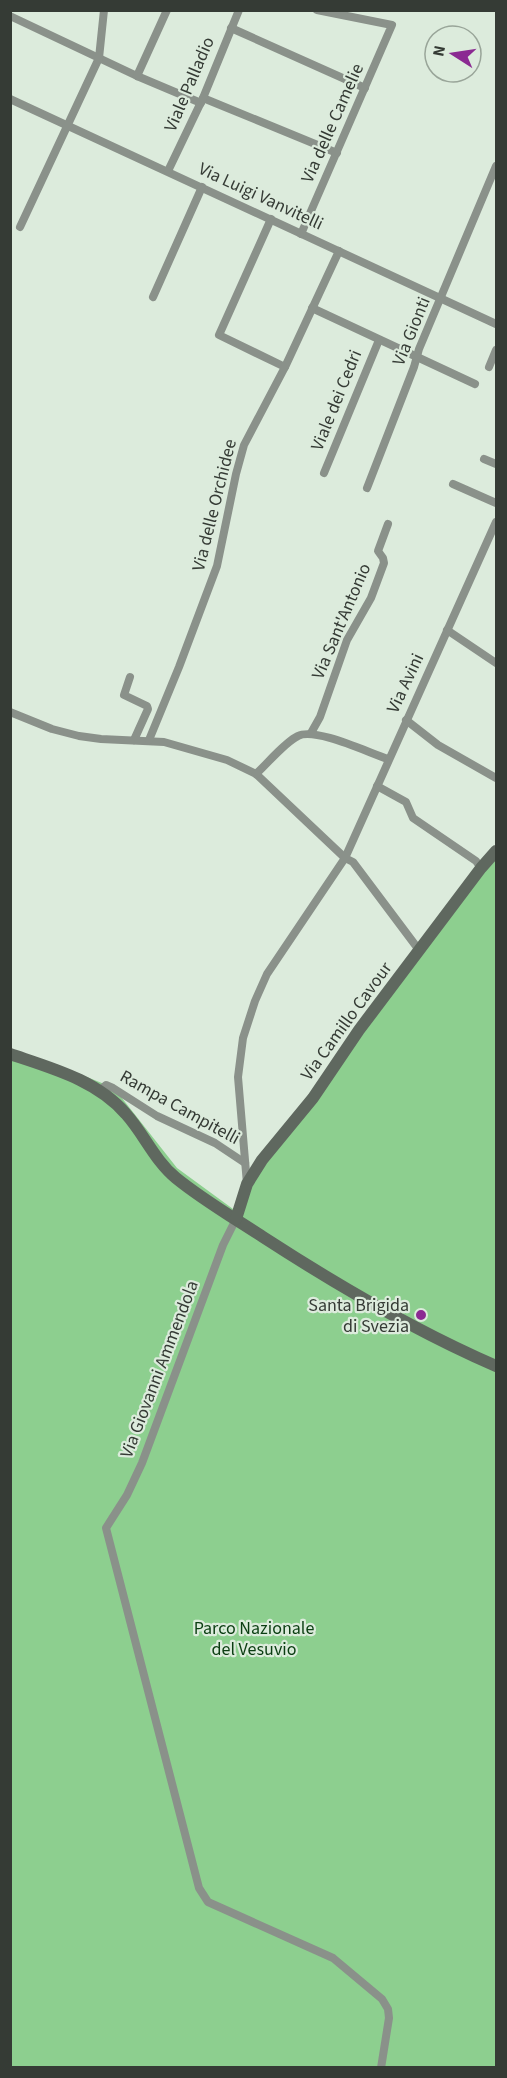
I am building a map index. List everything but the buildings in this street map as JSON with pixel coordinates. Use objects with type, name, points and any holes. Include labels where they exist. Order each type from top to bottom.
[{"type":"street","points":[[20,226],[99,58],[104,10]]},
{"type":"street","points":[[137,76],[167,10]]},
{"type":"street","name":"Viale Palladio","points":[[168,171],[202,101],[239,10]]},
{"type":"street","name":"Via delle Camelie","points":[[302,234],[392,25],[317,10]]},
{"type":"street","points":[[10,16],[137,76],[337,153]]},
{"type":"street","points":[[231,28],[365,88]]},
{"type":"street","name":"Via Luigi Vanvitelli","points":[[10,99],[496,324]]},
{"type":"street","name":"Via Gionti","points":[[367,488],[417,357],[492,190],[496,166]]},
{"type":"street","points":[[153,297],[202,187]]},
{"type":"street","points":[[271,219],[219,335],[285,367]]},
{"type":"street","name":"Via delle Orchidee","points":[[149,740],[218,566],[244,445],[285,367],[339,251]]},
{"type":"street","points":[[312,308],[475,384]]},
{"type":"street","name":"Viale dei Cedri","points":[[324,473],[378,340]]},
{"type":"street","points":[[489,368],[496,350]]},
{"type":"street","points":[[484,459],[496,465]]},
{"type":"street","points":[[453,484],[496,503]]},
{"type":"street","name":"Via Avini","points":[[247,1184],[238,1077],[243,1038],[255,1001],[267,974],[345,858],[496,522]]},
{"type":"street","name":"Via Sant'Antonio","points":[[311,733],[321,717],[347,640],[370,598],[384,563],[378,551],[388,524]]},
{"type":"street","points":[[447,630],[496,663]]},
{"type":"street","points":[[130,677],[124,695],[147,706],[148,709],[134,740]]},
{"type":"street","points":[[10,712],[52,729],[79,736],[149,740],[184,747],[228,760],[256,774],[352,862],[419,950]]},
{"type":"street","points":[[406,720],[438,745],[496,778]]},
{"type":"street","points":[[256,774],[295,738],[311,733],[388,759]]},
{"type":"street","points":[[377,786],[406,802],[413,818],[476,861],[481,868]]},
{"type":"street","name":"Via Camillo Cavour","points":[[236,1219],[247,1184],[262,1160],[313,1098],[359,1030],[496,851]]},
{"type":"street","points":[[10,1054],[57,1070],[99,1091],[126,1114],[175,1177],[330,1279],[420,1329],[496,1366]]},
{"type":"street","name":"Rampa Campitelli","points":[[99,1091],[106,1085],[114,1088],[157,1116],[215,1143],[245,1163]]},
{"type":"street","name":"Via Giovanni Ammendola","points":[[236,1219],[223,1245],[142,1463],[127,1496],[106,1528],[203,1898],[333,1958],[382,1999],[388,2009],[388,2018],[381,2067]]},
{"type":"green space","name":"Parco Nazionale del Vesuvio","points":[[496,849],[496,2067],[11,2068],[11,1049],[114,1088],[177,1168],[233,1209]]},
{"type":"place","name":"Santa Brigida di Svezia","points":[[421,1315]]}]
